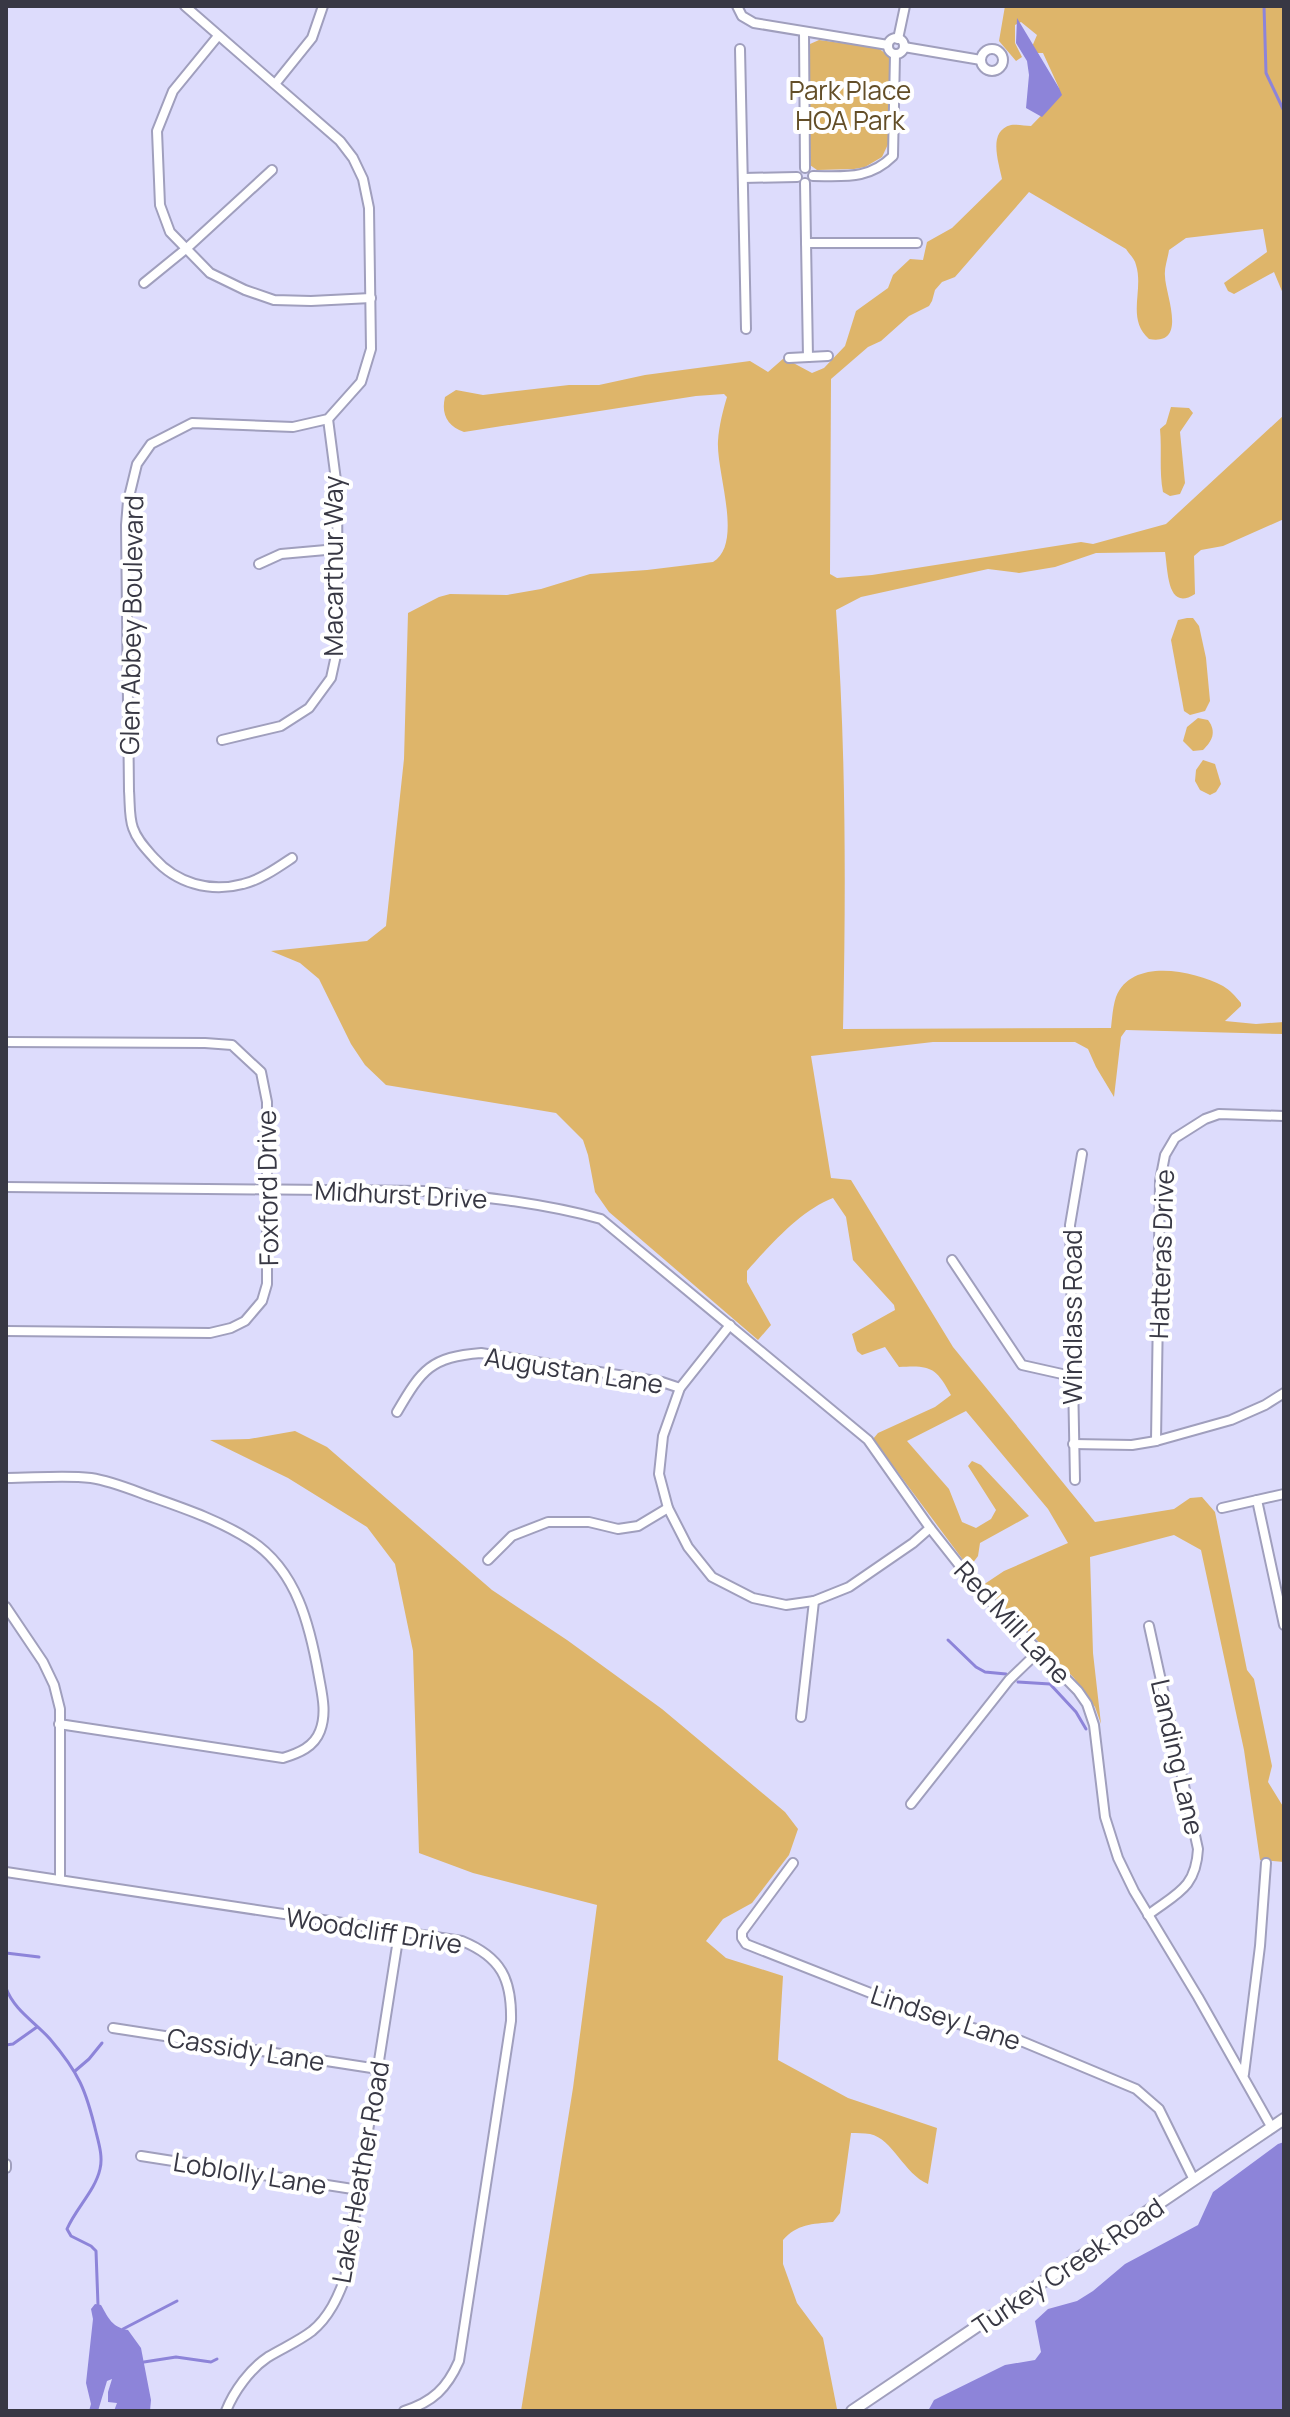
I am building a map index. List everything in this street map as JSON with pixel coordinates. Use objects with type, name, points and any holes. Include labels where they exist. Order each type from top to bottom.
[{"type":"street","points":[[185,6],[340,141],[363,179],[369,208],[371,349],[361,382],[328,419]]},
{"type":"street","points":[[275,84],[312,38],[323,6]]},
{"type":"street","points":[[737,6],[748,20],[888,45]]},
{"type":"street","points":[[898,39],[905,6]]},
{"type":"street","points":[[804,32],[805,168]]},
{"type":"street","points":[[218,36],[173,91],[157,131],[160,205],[170,232],[210,273],[274,300],[371,298]]},
{"type":"street","points":[[888,45],[892,39],[898,39],[904,47]]},
{"type":"street","points":[[888,45],[895,54]]},
{"type":"street","points":[[895,54],[904,47]]},
{"type":"street","points":[[904,47],[981,60]]},
{"type":"street","points":[[740,49],[746,329]]},
{"type":"street","points":[[813,176],[871,173],[893,156],[895,54]]},
{"type":"street","points":[[797,177],[799,170],[805,168],[811,170],[813,176]]},
{"type":"street","points":[[144,283],[272,170]]},
{"type":"street","points":[[805,183],[813,176]]},
{"type":"street","points":[[743,178],[797,177],[805,183]]},
{"type":"street","points":[[805,183],[808,357]]},
{"type":"street","points":[[806,243],[917,243]]},
{"type":"street","points":[[789,358],[828,356]]},
{"type":"street","name":"Macarthur Way","points":[[222,740],[281,726],[309,708],[331,678],[338,646],[337,488],[328,419]]},
{"type":"street","name":"Glen Abbey Boulevard","points":[[292,858],[244,884],[213,888],[185,882],[163,868],[138,839],[132,826],[129,791],[127,513],[137,464],[151,444],[192,423],[293,427],[328,419]]},
{"type":"street","points":[[259,564],[281,554],[337,549]]},
{"type":"street","name":"Foxford Drive","points":[[6,1042],[232,1045],[261,1072],[267,1102],[267,1284],[262,1301],[245,1321],[210,1333],[6,1331]]},
{"type":"street","name":"Hatteras Drive","points":[[1156,1441],[1160,1181],[1165,1155],[1175,1138],[1219,1114],[1284,1116]]},
{"type":"street","name":"Windlass Road","points":[[1075,1480],[1070,1225],[1082,1154]]},
{"type":"street","name":"Midhurst Drive","points":[[6,1187],[425,1191],[493,1198],[579,1212],[601,1219]]},
{"type":"street","name":"Red Mill Lane","points":[[601,1219],[868,1440],[930,1528],[979,1590],[1078,1691],[1087,1704],[1094,1725],[1105,1817],[1118,1858],[1272,2128]]},
{"type":"street","points":[[952,1260],[1022,1365],[1071,1376]]},
{"type":"street","points":[[730,1325],[680,1388],[663,1436],[659,1474],[668,1508],[688,1547],[712,1577],[753,1598],[786,1605],[814,1601],[849,1587],[930,1528]]},
{"type":"street","name":"Augustan Lane","points":[[397,1412],[413,1384],[432,1364],[454,1355],[481,1353],[662,1382],[680,1388]]},
{"type":"street","points":[[1073,1444],[1132,1445],[1156,1441],[1231,1420],[1284,1393]]},
{"type":"street","points":[[6,1478],[91,1478],[113,1483],[228,1527],[253,1542],[273,1561],[304,1610],[323,1697],[324,1718],[320,1733],[310,1745],[283,1758],[59,1724]]},
{"type":"street","points":[[1222,1508],[1284,1494]]},
{"type":"street","points":[[1257,1500],[1284,1625]]},
{"type":"street","points":[[488,1560],[512,1536],[548,1522],[589,1522],[618,1529],[638,1526],[668,1508]]},
{"type":"street","points":[[801,1717],[814,1601]]},
{"type":"street","points":[[6,1607],[43,1662],[54,1685],[60,1709],[60,1880]]},
{"type":"street","name":"Landing Lane","points":[[1148,1915],[1190,1884],[1197,1867],[1198,1849],[1149,1626]]},
{"type":"street","points":[[911,1804],[1009,1680],[1039,1651]]},
{"type":"street","name":"Lindsey Lane","points":[[793,1863],[742,1932],[746,1944],[929,2016],[1006,2036],[1127,2084],[1147,2096],[1159,2109],[1194,2180]]},
{"type":"street","points":[[1243,2075],[1255,1992],[1266,1863]]},
{"type":"street","name":"Woodcliff Drive","points":[[6,1872],[462,1941],[481,1949],[498,1964],[512,1997],[511,2021],[459,2361],[438,2395],[421,2406],[404,2411]]},
{"type":"street","name":"Lake Heather Road","points":[[226,2411],[233,2395],[265,2359],[313,2330],[326,2317],[345,2278],[399,1933]]},
{"type":"street","name":"Cassidy Lane","points":[[113,2028],[378,2069]]},
{"type":"street","name":"Turkey Creek Road","points":[[852,2411],[1284,2119]]},
{"type":"street","name":"Loblolly Lane","points":[[141,2156],[359,2190]]},
{"type":"green space","points":[[1005,6],[1284,6],[1284,296],[1274,272],[1234,294],[1228,291],[1224,283],[1267,252],[1263,229],[1186,238],[1169,250],[1166,266],[1172,327],[1168,335],[1161,339],[1149,339],[1138,323],[1138,275],[1126,249],[1029,192],[955,277],[942,282],[929,306],[909,316],[831,379],[830,574],[837,578],[872,575],[1081,542],[1093,544],[1166,524],[1284,415],[1284,519],[1223,546],[1201,550],[1194,556],[1195,594],[1186,598],[1174,594],[1168,578],[1165,552],[1096,553],[1055,567],[1019,573],[988,569],[861,597],[836,610],[844,819],[843,1029],[1111,1028],[1116,997],[1124,984],[1135,976],[1165,971],[1196,976],[1228,990],[1241,1006],[1225,1021],[1256,1024],[1284,1022],[1284,1034],[1126,1030],[1121,1037],[1114,1097],[1088,1049],[1075,1042],[933,1042],[811,1056],[831,1178],[851,1180],[953,1347],[1095,1522],[1174,1509],[1190,1498],[1202,1497],[1215,1512],[1247,1670],[1254,1679],[1272,1766],[1268,1782],[1284,1808],[1284,1862],[1260,1860],[1244,1750],[1201,1550],[1174,1535],[1090,1557],[1093,1653],[1101,1724],[1095,1707],[1074,1678],[983,1585],[1004,1571],[1068,1543],[1048,1509],[966,1411],[907,1441],[949,1489],[962,1522],[976,1528],[991,1519],[996,1510],[968,1466],[972,1461],[981,1465],[1029,1516],[980,1543],[978,1556],[969,1568],[873,1439],[878,1433],[935,1407],[951,1395],[936,1373],[925,1368],[899,1367],[885,1347],[862,1355],[857,1351],[852,1334],[895,1310],[894,1305],[853,1260],[846,1217],[833,1198],[798,1220],[747,1271],[747,1282],[771,1325],[758,1340],[609,1212],[595,1192],[583,1140],[556,1113],[386,1085],[365,1065],[351,1044],[319,979],[300,963],[271,951],[367,941],[386,926],[404,759],[408,613],[450,594],[507,595],[541,589],[590,574],[713,562],[722,553],[727,540],[728,524],[718,454],[721,418],[727,397],[724,394],[464,432],[447,419],[445,397],[456,390],[483,395],[569,385],[599,385],[645,375],[750,361],[768,372],[784,358],[812,373],[824,368],[845,346],[856,311],[888,288],[893,275],[910,259],[923,260],[927,242],[952,228],[1002,179],[996,148],[999,134],[1004,128],[1031,126],[1059,97],[1059,88],[1043,53],[1034,53],[1031,49],[1037,35],[1021,22],[1015,25],[1015,43],[1022,57],[1016,61],[999,41]]},
{"type":"green space","name":"Park Place HOA Park","points":[[819,40],[878,48],[889,56],[890,140],[882,157],[865,167],[817,170],[810,165],[810,44]]},
{"type":"green space","points":[[1171,407],[1189,408],[1193,413],[1180,432],[1185,483],[1180,494],[1170,496],[1163,492],[1160,429],[1166,424]]},
{"type":"green space","points":[[1193,618],[1199,626],[1210,701],[1205,711],[1190,715],[1184,711],[1171,640],[1178,620]]},
{"type":"green space","points":[[1198,718],[1208,720],[1212,736],[1203,750],[1193,751],[1183,741],[1187,727]]},
{"type":"green space","points":[[1203,760],[1215,764],[1221,784],[1210,795],[1200,790],[1195,781],[1196,770]]},
{"type":"green space","points":[[295,1431],[327,1447],[492,1590],[662,1709],[785,1812],[798,1829],[789,1855],[752,1903],[723,1919],[706,1941],[726,1958],[783,1976],[778,2060],[848,2098],[937,2128],[928,2184],[912,2173],[878,2137],[851,2133],[840,2213],[833,2222],[799,2228],[783,2240],[783,2264],[797,2303],[823,2338],[837,2409],[834,2411],[521,2411],[573,2088],[597,1905],[473,1873],[419,1853],[413,1651],[395,1564],[367,1527],[288,1478],[210,1440],[249,1439]]},
{"type":"shaded area","points":[[1017,18],[1062,95],[1042,117],[1026,108],[1029,75],[1027,61],[1016,43]]},
{"type":"shaded area","points":[[1284,2142],[1284,2411],[928,2411],[934,2400],[1005,2365],[1035,2360],[1041,2352],[1035,2321],[1048,2309],[1077,2301],[1125,2264],[1198,2225],[1213,2192]]},
{"type":"shaded area","points":[[95,2304],[101,2305],[115,2324],[128,2330],[141,2348],[151,2400],[150,2411],[114,2411],[117,2403],[108,2402],[112,2379],[107,2381],[98,2411],[89,2411],[91,2404],[86,2383],[93,2319],[91,2309]]},
{"type":"waterway","points":[[1264,6],[1266,73],[1284,111]]},
{"type":"waterway","points":[[948,1640],[976,1667],[985,1672],[1006,1674]]},
{"type":"waterway","points":[[1018,1682],[1050,1684],[1076,1712],[1086,1729]]},
{"type":"waterway","points":[[6,1953],[39,1957]]},
{"type":"waterway","points":[[6,1988],[19,2009],[68,2062],[89,2105],[101,2164],[94,2185],[67,2229],[71,2236],[96,2251],[98,2305]]},
{"type":"waterway","points":[[6,2045],[13,2044],[37,2027]]},
{"type":"waterway","points":[[75,2071],[102,2043]]},
{"type":"waterway","points":[[123,2329],[177,2301]]},
{"type":"waterway","points":[[144,2362],[176,2357],[211,2362],[217,2359]]}]
